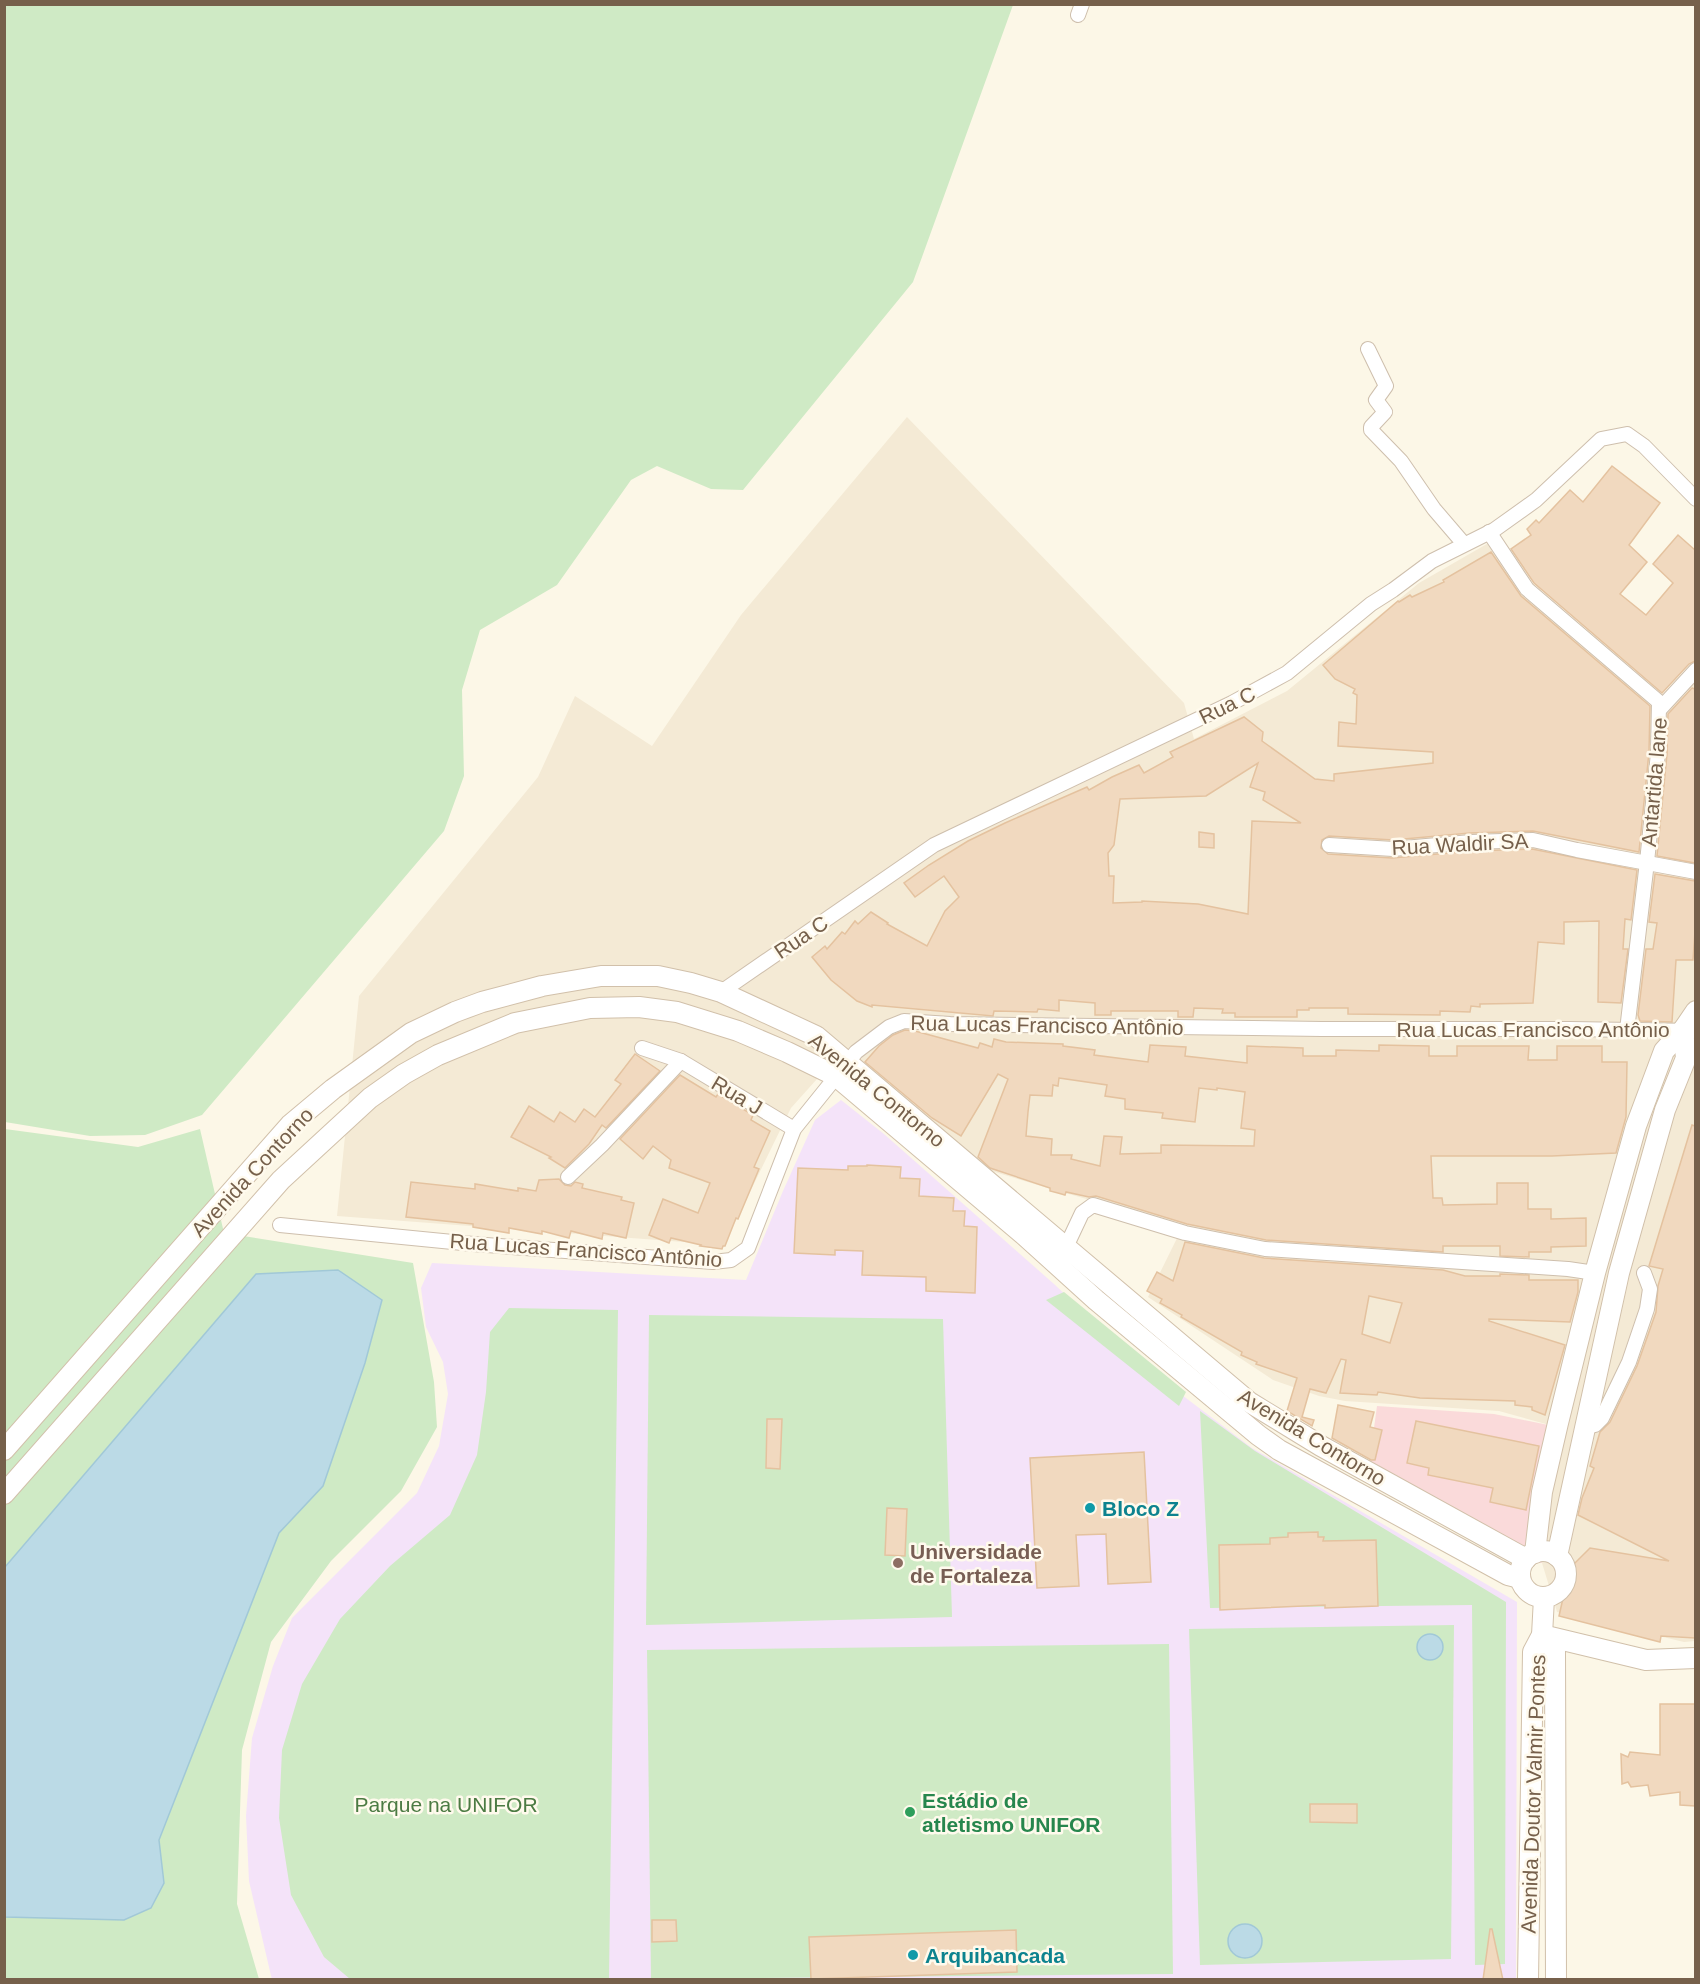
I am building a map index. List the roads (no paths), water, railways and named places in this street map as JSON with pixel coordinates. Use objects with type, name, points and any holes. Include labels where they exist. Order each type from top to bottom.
[{"type":"street","points":[[1368,349],[1386,386],[1376,400],[1385,412],[1371,427],[1371,430],[1401,461],[1434,509],[1464,544]]},
{"type":"street","name":"Rua C","points":[[721,992],[934,845],[1232,703],[1287,673],[1371,604],[1393,591],[1432,561],[1489,532],[1536,500],[1601,440],[1627,434],[1644,446],[1695,499]]},
{"type":"street","name":"Antartida lane","points":[[1489,532],[1527,589],[1659,702],[1647,862],[1627,1030]]},
{"type":"street","points":[[1660,708],[1695,670]]},
{"type":"street","name":"Rua Waldir SA","points":[[1329,845],[1393,849],[1471,842],[1533,840],[1695,872]]},
{"type":"street","name":"Avenida Contorno","points":[[4,1450],[291,1125],[333,1089],[411,1033],[482,1002],[542,986],[601,976],[658,976],[721,992],[816,1036],[842,1069],[1028,1239],[1096,1300],[1265,1440],[1279,1450],[1508,1575],[1520,1578]]},
{"type":"street","name":"Avenida Contorno","points":[[4,1494],[281,1180],[370,1098],[404,1074],[438,1055],[515,1023],[590,1008],[639,1007],[677,1012],[729,1028],[787,1052],[842,1069],[1066,1247],[1193,1356],[1268,1415],[1530,1556]]},
{"type":"street","points":[[1557,1556],[1619,1273],[1665,1110],[1686,1058],[1695,1011]]},
{"type":"street","name":"Rua Lucas Francisco Antônio","points":[[280,1225],[473,1244],[723,1263],[742,1254],[748,1248],[794,1129],[856,1052],[889,1027],[904,1021],[950,1024],[1259,1029],[1691,1029]]},
{"type":"street","points":[[1530,1556],[1545,1551],[1563,1561],[1567,1570],[1566,1581],[1561,1590],[1553,1596],[1544,1598],[1532,1595],[1524,1588],[1520,1578],[1521,1568],[1530,1556],[1542,1492],[1595,1273],[1636,1126],[1664,1051],[1691,1029]]},
{"type":"street","name":"Rua J","points":[[642,1048],[681,1061],[794,1129]]},
{"type":"street","points":[[568,1177],[602,1145],[681,1061]]},
{"type":"street","points":[[1066,1247],[1082,1214],[1093,1205],[1185,1233],[1265,1249],[1568,1269],[1595,1273]]},
{"type":"street","points":[[1586,1427],[1595,1425],[1602,1418],[1629,1362],[1650,1289],[1644,1273]]},
{"type":"street","points":[[1544,1598],[1542,1635],[1646,1660],[1695,1658]]},
{"type":"street","name":"Avenida Doutor Valmir Pontes","points":[[1528,1980],[1533,1652],[1542,1635],[1555,1651],[1556,1980]]},
{"type":"water","points":[[338,1270],[382,1300],[365,1363],[323,1486],[279,1533],[159,1840],[164,1883],[151,1908],[124,1920],[5,1917],[5,1567],[256,1274]]},
{"type":"water","points":[[1430,1634],[1439,1638],[1443,1647],[1439,1656],[1430,1660],[1421,1656],[1417,1647],[1421,1638]]},
{"type":"water","points":[[1245,1924],[1257,1929],[1262,1941],[1257,1953],[1245,1958],[1233,1953],[1228,1941],[1233,1929]]},
{"type":"place","name":"Bloco Z","points":[[1090,1508]]},
{"type":"place","name":"Universidade de Fortaleza","points":[[898,1563]]},
{"type":"place","name":"Estádio de atletismo UNIFOR","points":[[910,1812]]},
{"type":"place","name":"Arquibancada","points":[[913,1955]]},
{"type":"park label","name":"Parque na UNIFOR","points":[[446,1804]]}]
